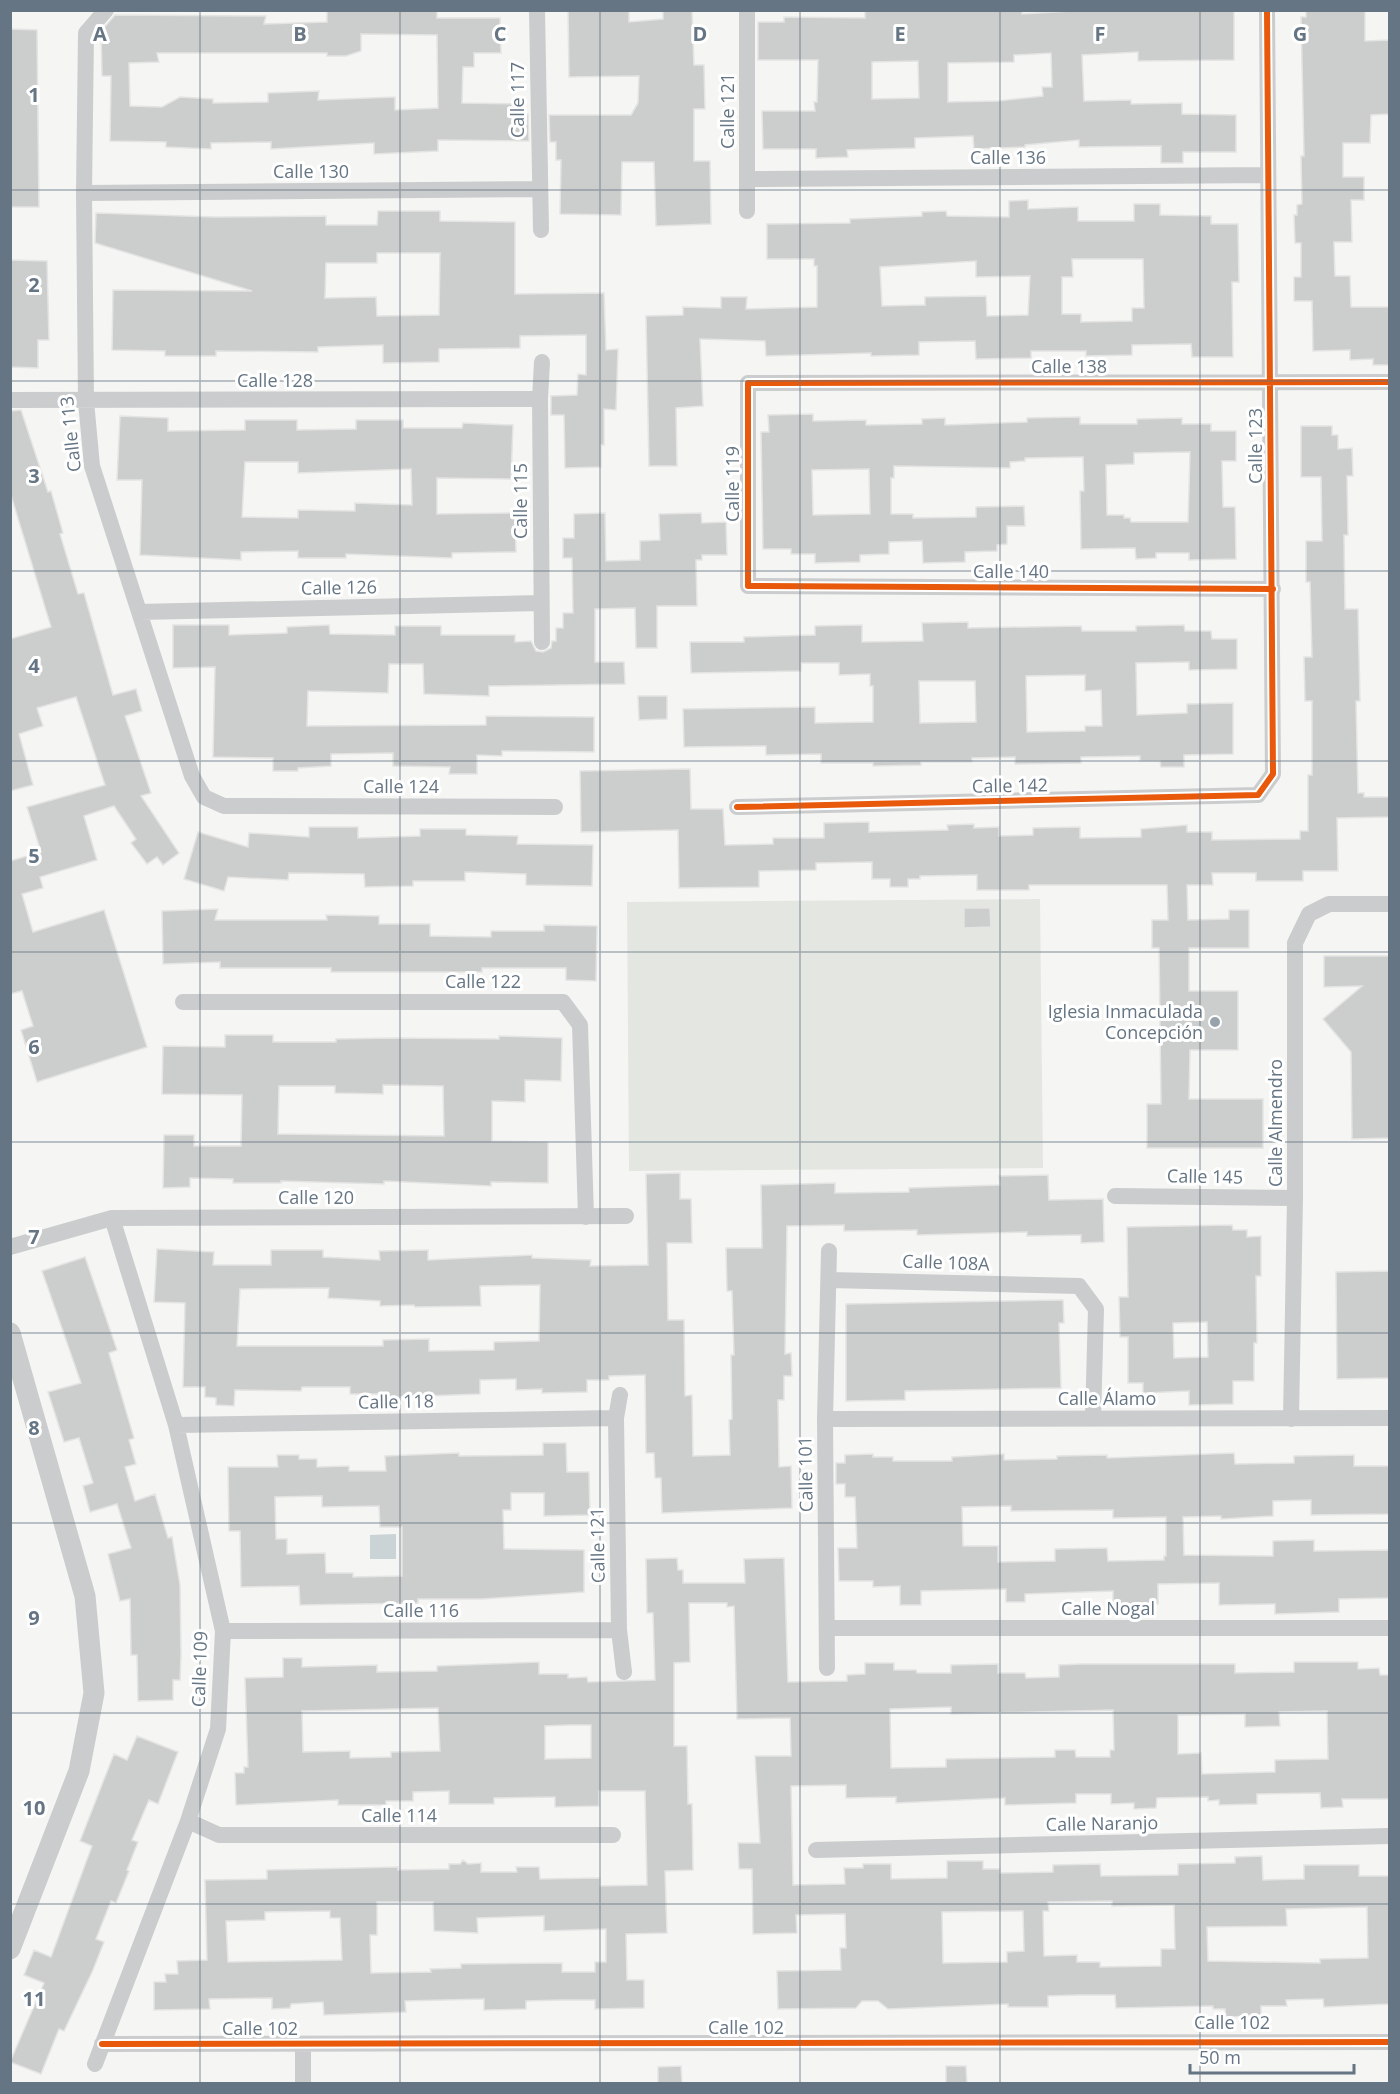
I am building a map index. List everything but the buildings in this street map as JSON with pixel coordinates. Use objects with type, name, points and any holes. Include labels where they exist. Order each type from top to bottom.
[{"type":"street","name":"Calle 113","points":[[106,10],[86,33],[84,193],[86,401],[92,466],[192,776],[204,796],[224,806],[247,806]]},
{"type":"street","name":"Calle 117","points":[[537,10],[541,230]]},
{"type":"street","name":"Calle 121","points":[[747,10],[747,211]]},
{"type":"street","name":"Calle 123","points":[[1268,10],[1274,774]]},
{"type":"street","name":"Calle 136","points":[[748,179],[1268,175]]},
{"type":"street","name":"Calle 130","points":[[84,193],[539,189]]},
{"type":"street","name":"Calle 115","points":[[542,362],[540,399],[542,642]]},
{"type":"street","name":"Calle 138","points":[[748,383],[1389,382]]},
{"type":"street","name":"Calle 119","points":[[748,383],[748,586]]},
{"type":"street","name":"Calle 128","points":[[10,400],[540,399]]},
{"type":"street","name":"Calle 140","points":[[748,586],[1273,589]]},
{"type":"street","name":"Calle 126","points":[[139,612],[540,603]]},
{"type":"street","name":"Calle 142","points":[[737,807],[1258,795],[1274,774]]},
{"type":"street","name":"Calle 124","points":[[247,806],[555,807]]},
{"type":"street","name":"Calle Almendro","points":[[1291,1419],[1295,1197],[1295,943],[1309,915],[1329,904],[1389,904]]},
{"type":"street","name":"Calle 122","points":[[183,1002],[563,1002],[580,1024],[586,1217]]},
{"type":"street","name":"Calle 145","points":[[1115,1196],[1295,1197]]},
{"type":"street","name":"Calle 120","points":[[10,1248],[112,1218],[626,1216]]},
{"type":"street","name":"Calle 109","points":[[95,2064],[188,1821],[218,1729],[223,1631],[176,1425],[112,1218]]},
{"type":"street","points":[[829,1251],[830,1280]]},
{"type":"street","name":"Calle 108A","points":[[830,1280],[1078,1286],[1096,1309],[1093,1419]]},
{"type":"street","name":"Calle 101","points":[[827,1668],[825,1419],[830,1280]]},
{"type":"street","points":[[10,1333],[85,1596],[94,1693],[79,1771],[10,1949]]},
{"type":"street","name":"Calle 121","points":[[620,1395],[616,1418],[619,1630],[624,1672]]},
{"type":"street","name":"Calle 118","points":[[176,1425],[616,1418]]},
{"type":"street","name":"Calle Álamo","points":[[825,1419],[1389,1418]]},
{"type":"street","name":"Calle Nogal","points":[[827,1628],[1389,1628]]},
{"type":"street","name":"Calle 116","points":[[223,1631],[619,1630]]},
{"type":"street","name":"Calle 114","points":[[188,1821],[219,1835],[613,1835]]},
{"type":"street","name":"Calle Naranjo","points":[[816,1850],[1389,1836]]},
{"type":"street","name":"Calle 102","points":[[102,2044],[1389,2042]]},
{"type":"street","points":[[303,2044],[303,2084]]},
{"type":"shaded area","points":[[1040,899],[1043,1168],[629,1171],[627,902]]},
{"type":"shaded area","points":[[396,1534],[396,1559],[370,1559],[370,1535]]},
{"type":"cycle path","points":[[737,807],[1258,795],[1273,774],[1267,10]]},
{"type":"cycle path","points":[[1273,589],[748,586],[748,383],[1390,382]]},
{"type":"cycle path","points":[[102,2044],[1390,2042]]},
{"type":"place","name":"Iglesia Inmaculada Concepción","points":[[1215,1022]]}]
